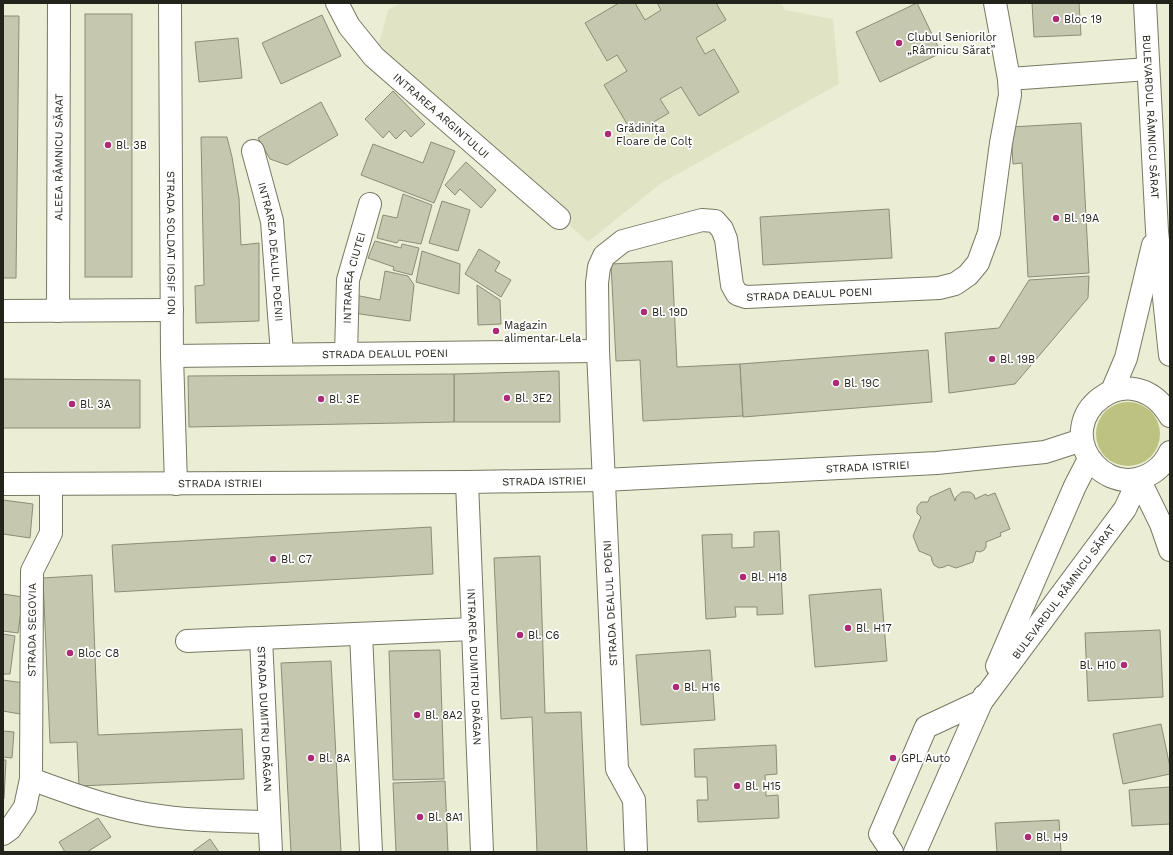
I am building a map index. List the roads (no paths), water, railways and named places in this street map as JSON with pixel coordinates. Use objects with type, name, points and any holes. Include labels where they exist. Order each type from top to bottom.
[{"type":"street","name":"ALEEA RÂMNICU SĂRAT","points":[[58,311],[59,3]]},
{"type":"street","name":"STRADA SOLDAT IOSIF ION","points":[[170,3],[172,356],[176,484]]},
{"type":"street","name":"INTRAREA ARGINTULUI","points":[[337,3],[349,26],[374,57],[559,218]]},
{"type":"street","points":[[995,3],[1009,79],[1148,69]]},
{"type":"street","name":"BULEVARDUL RÂMNICU SĂRAT","points":[[1145,3],[1148,69],[1161,130],[1157,231],[1170,355]]},
{"type":"street","name":"STRADA DEALUL POENI","points":[[636,852],[634,800],[617,769],[598,351],[597,283],[599,267],[604,256],[623,241],[702,220],[715,221],[722,229],[726,239],[732,285],[737,294],[746,297],[939,288],[955,284],[968,275],[978,263],[985,248],[989,233],[1001,143],[1009,106],[1009,79]]},
{"type":"street","name":"INTRAREA DEALUL POENII","points":[[253,151],[272,221],[282,354]]},
{"type":"street","name":"INTRAREA CIUTEI","points":[[346,354],[348,280],[370,204]]},
{"type":"street","name":"BULEVARDUL RÂMNICU SĂRAT","points":[[915,852],[1075,486],[1086,449],[1082,431],[1084,422],[1091,407],[1097,400],[1112,391],[1126,358],[1157,231]]},
{"type":"street","points":[[3,312],[172,310]]},
{"type":"street","name":"STRADA DEALUL POENI","points":[[172,356],[598,351]]},
{"type":"street","points":[[1112,391],[1126,388],[1140,390],[1153,396],[1163,405],[1170,416]]},
{"type":"street","points":[[1086,449],[1099,470],[1111,477],[1125,480],[1139,479],[1156,471],[1162,465],[1170,452]]},
{"type":"street","name":"STRADA ISTRIEI","points":[[3,484],[604,480],[937,463],[1086,449]]},
{"type":"street","points":[[1139,479],[1161,524],[1170,550]]},
{"type":"street","name":"BULEVARDUL RÂMNICU SĂRAT","points":[[982,701],[1125,509],[1139,479]]},
{"type":"street","name":"INTRAREA DUMITRU DRĂGAN","points":[[467,482],[482,852]]},
{"type":"street","name":"STRADA SEGOVIA","points":[[3,834],[10,829],[25,807],[31,779],[32,571],[51,533],[51,484]]},
{"type":"street","name":"STRADA DUMITRU DRĂGAN","points":[[271,852],[261,638],[473,629]]},
{"type":"street","points":[[361,634],[371,852]]},
{"type":"street","points":[[187,641],[261,638]]},
{"type":"street","points":[[892,852],[880,834],[926,727],[982,701]]},
{"type":"street","points":[[31,779],[88,800],[147,814],[208,821],[269,822]]},
{"type":"place","name":"Bloc 19","points":[[1056,19]]},
{"type":"place","name":"Clubul Seniorilor „Râmnicu Sărat”","points":[[899,43]]},
{"type":"place","name":"Grădinița Floare de Colț","points":[[608,134]]},
{"type":"place","name":"Bl. 3B","points":[[108,145]]},
{"type":"place","name":"Bl. 19A","points":[[1056,218]]},
{"type":"place","name":"Bl. 19D","points":[[644,312]]},
{"type":"place","name":"Magazin alimentar Lela","points":[[496,331]]},
{"type":"place","name":"Bl. 19B","points":[[992,359]]},
{"type":"place","name":"Bl. 19C","points":[[836,383]]},
{"type":"place","name":"Bl. 3E2","points":[[507,398]]},
{"type":"place","name":"Bl. 3E","points":[[321,399]]},
{"type":"place","name":"Bl. 3A","points":[[72,404]]},
{"type":"place","name":"Bl. C7","points":[[273,559]]},
{"type":"place","name":"Bl. H18","points":[[743,577]]},
{"type":"place","name":"Bl. H17","points":[[848,628]]},
{"type":"place","name":"Bl. C6","points":[[520,635]]},
{"type":"place","name":"Bloc C8","points":[[70,653]]},
{"type":"place","name":"Bl. H10","points":[[1124,665]]},
{"type":"place","name":"Bl. H16","points":[[676,687]]},
{"type":"place","name":"Bl. 8A2","points":[[417,715]]},
{"type":"place","name":"Bl. 8A","points":[[311,758]]},
{"type":"place","name":"GPL Auto","points":[[893,758]]},
{"type":"place","name":"Bl. H15","points":[[737,786]]},
{"type":"place","name":"Bl. 8A1","points":[[420,817]]},
{"type":"place","name":"Bl. H9","points":[[1028,837]]}]
